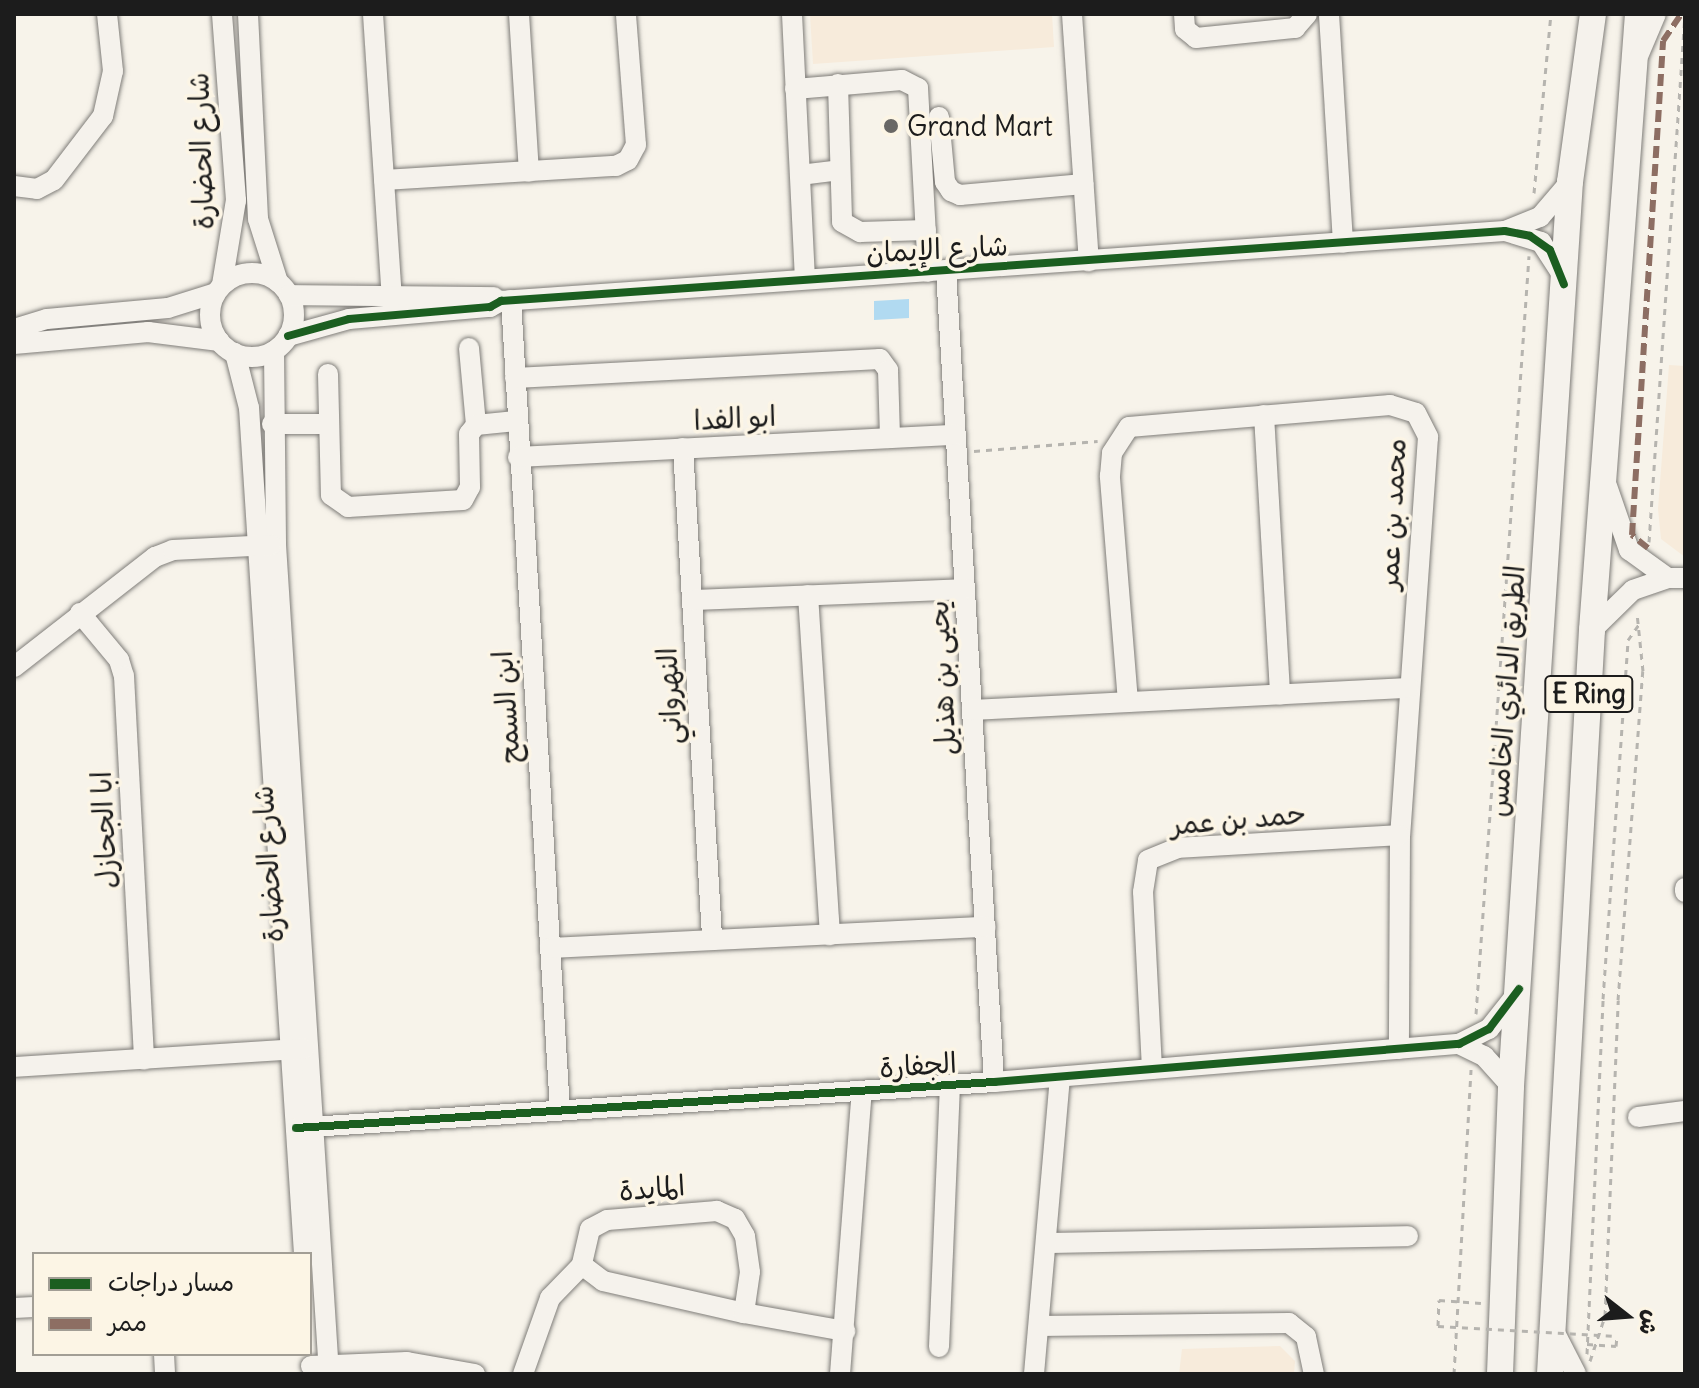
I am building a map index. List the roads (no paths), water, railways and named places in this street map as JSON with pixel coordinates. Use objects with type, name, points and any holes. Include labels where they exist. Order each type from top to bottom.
[{"type":"main road","name":"الطريق الدائري الخامس","points":[[1500,1374],[1511,1086],[1570,182],[1593,14]]},
{"type":"main road","name":"E Ring","points":[[1550,1374],[1592,630],[1630,76],[1638,14]]},
{"type":"street","points":[[14,186],[37,189],[54,180],[103,116],[113,71],[107,14]]},
{"type":"street","name":"شارع الحضارة","points":[[219,289],[236,200],[222,14]]},
{"type":"street","name":"شارع الحضارة","points":[[248,14],[258,219],[283,288]]},
{"type":"street","points":[[373,14],[392,297]]},
{"type":"street","points":[[519,14],[529,172]]},
{"type":"street","points":[[384,180],[616,166],[628,160],[636,145],[626,14]]},
{"type":"street","points":[[792,14],[805,278]]},
{"type":"street","points":[[1072,14],[1089,261]]},
{"type":"street","points":[[1184,14],[1185,29],[1196,38],[1295,28],[1307,14]]},
{"type":"street","points":[[1329,14],[1343,243]]},
{"type":"street","points":[[1630,76],[1656,14]]},
{"type":"street","name":"يحيى بن هذيل","points":[[838,84],[902,80],[918,88],[926,230],[937,271],[956,444],[994,1082]]},
{"type":"street","points":[[795,89],[838,84],[842,222],[860,232],[926,230]]},
{"type":"street","points":[[939,117],[945,182],[951,191],[960,195],[1084,184]]},
{"type":"street","points":[[800,175],[840,170]]},
{"type":"street","name":"شارع الإيمان","points":[[281,343],[349,319],[490,307],[506,301],[1528,230],[1552,207],[1570,182]]},
{"type":"street","points":[[1528,230],[1557,260],[1564,284]]},
{"type":"street","points":[[14,329],[47,319],[168,308],[219,289],[249,273],[283,288],[294,316],[281,343],[255,357],[227,347],[135,332],[14,344]]},
{"type":"street","name":"شارع الإيمان","points":[[283,288],[392,297],[490,295],[506,301]]},
{"type":"street","points":[[219,289],[211,323],[227,347]]},
{"type":"street","name":"ابن السمح","points":[[506,301],[515,378],[560,1110]]},
{"type":"street","name":"شارع الحضارة","points":[[267,545],[272,424],[281,343]]},
{"type":"street","name":"شارع الحضارة","points":[[227,347],[247,391],[267,545],[317,1288],[318,1366]]},
{"type":"street","points":[[328,374],[331,495],[348,507],[463,500],[470,487],[469,434],[476,425],[469,348]]},
{"type":"street","points":[[515,378],[880,359],[888,370],[890,438]]},
{"type":"street","name":"محمد بن عمر","points":[[1128,702],[1110,476],[1117,439],[1144,422],[1390,405],[1406,407],[1424,423],[1428,437],[1400,835],[1399,1049]]},
{"type":"street","points":[[1264,415],[1280,695]]},
{"type":"street","points":[[476,425],[516,421]]},
{"type":"street","points":[[272,424],[328,424]]},
{"type":"street","name":"ابو الفدا","points":[[518,457],[890,438],[956,444]]},
{"type":"street","name":"النهرواني","points":[[683,448],[712,940]]},
{"type":"street","points":[[1603,465],[1622,537],[1639,562],[1676,578]]},
{"type":"street","points":[[14,667],[80,613],[164,554],[267,545]]},
{"type":"street","points":[[1592,630],[1633,590],[1676,578]]},
{"type":"street","points":[[692,600],[965,589]]},
{"type":"street","points":[[808,595],[830,935]]},
{"type":"street","name":"ابا الجحازل","points":[[80,613],[119,660],[124,676],[144,1059]]},
{"type":"street","points":[[972,710],[1408,688]]},
{"type":"street","name":"حمد بن عمر","points":[[1152,1069],[1143,892],[1148,860],[1177,848],[1400,835]]},
{"type":"street","points":[[550,948],[985,927]]},
{"type":"street","points":[[1511,1086],[1469,1044],[1502,1018],[1519,989]]},
{"type":"street","name":"الجفارة","points":[[304,1128],[994,1082],[1469,1044]]},
{"type":"street","points":[[14,1067],[300,1050]]},
{"type":"street","points":[[1034,1374],[1060,1077]]},
{"type":"street","points":[[939,1347],[950,1085]]},
{"type":"street","points":[[840,1374],[862,1091]]},
{"type":"street","points":[[1638,1117],[1685,1111]]},
{"type":"street","name":"شارع الحضارة","points":[[304,1128],[304,1252]]},
{"type":"street","name":"المايدة","points":[[582,1265],[590,1229],[607,1220],[717,1211],[735,1219],[745,1236],[750,1272],[744,1313]]},
{"type":"street","points":[[1047,1243],[1408,1236]]},
{"type":"street","points":[[523,1374],[550,1298],[582,1265],[603,1281],[744,1313],[845,1331]]},
{"type":"street","points":[[1039,1326],[1289,1323],[1306,1337],[1314,1374]]},
{"type":"street","points":[[1553,1328],[1576,1374]]},
{"type":"street","points":[[318,1366],[407,1362],[473,1374]]},
{"type":"water","points":[[909,299],[909,318],[874,320],[874,301]]},
{"type":"place","name":"Grand Mart","points":[[891,126]]}]
